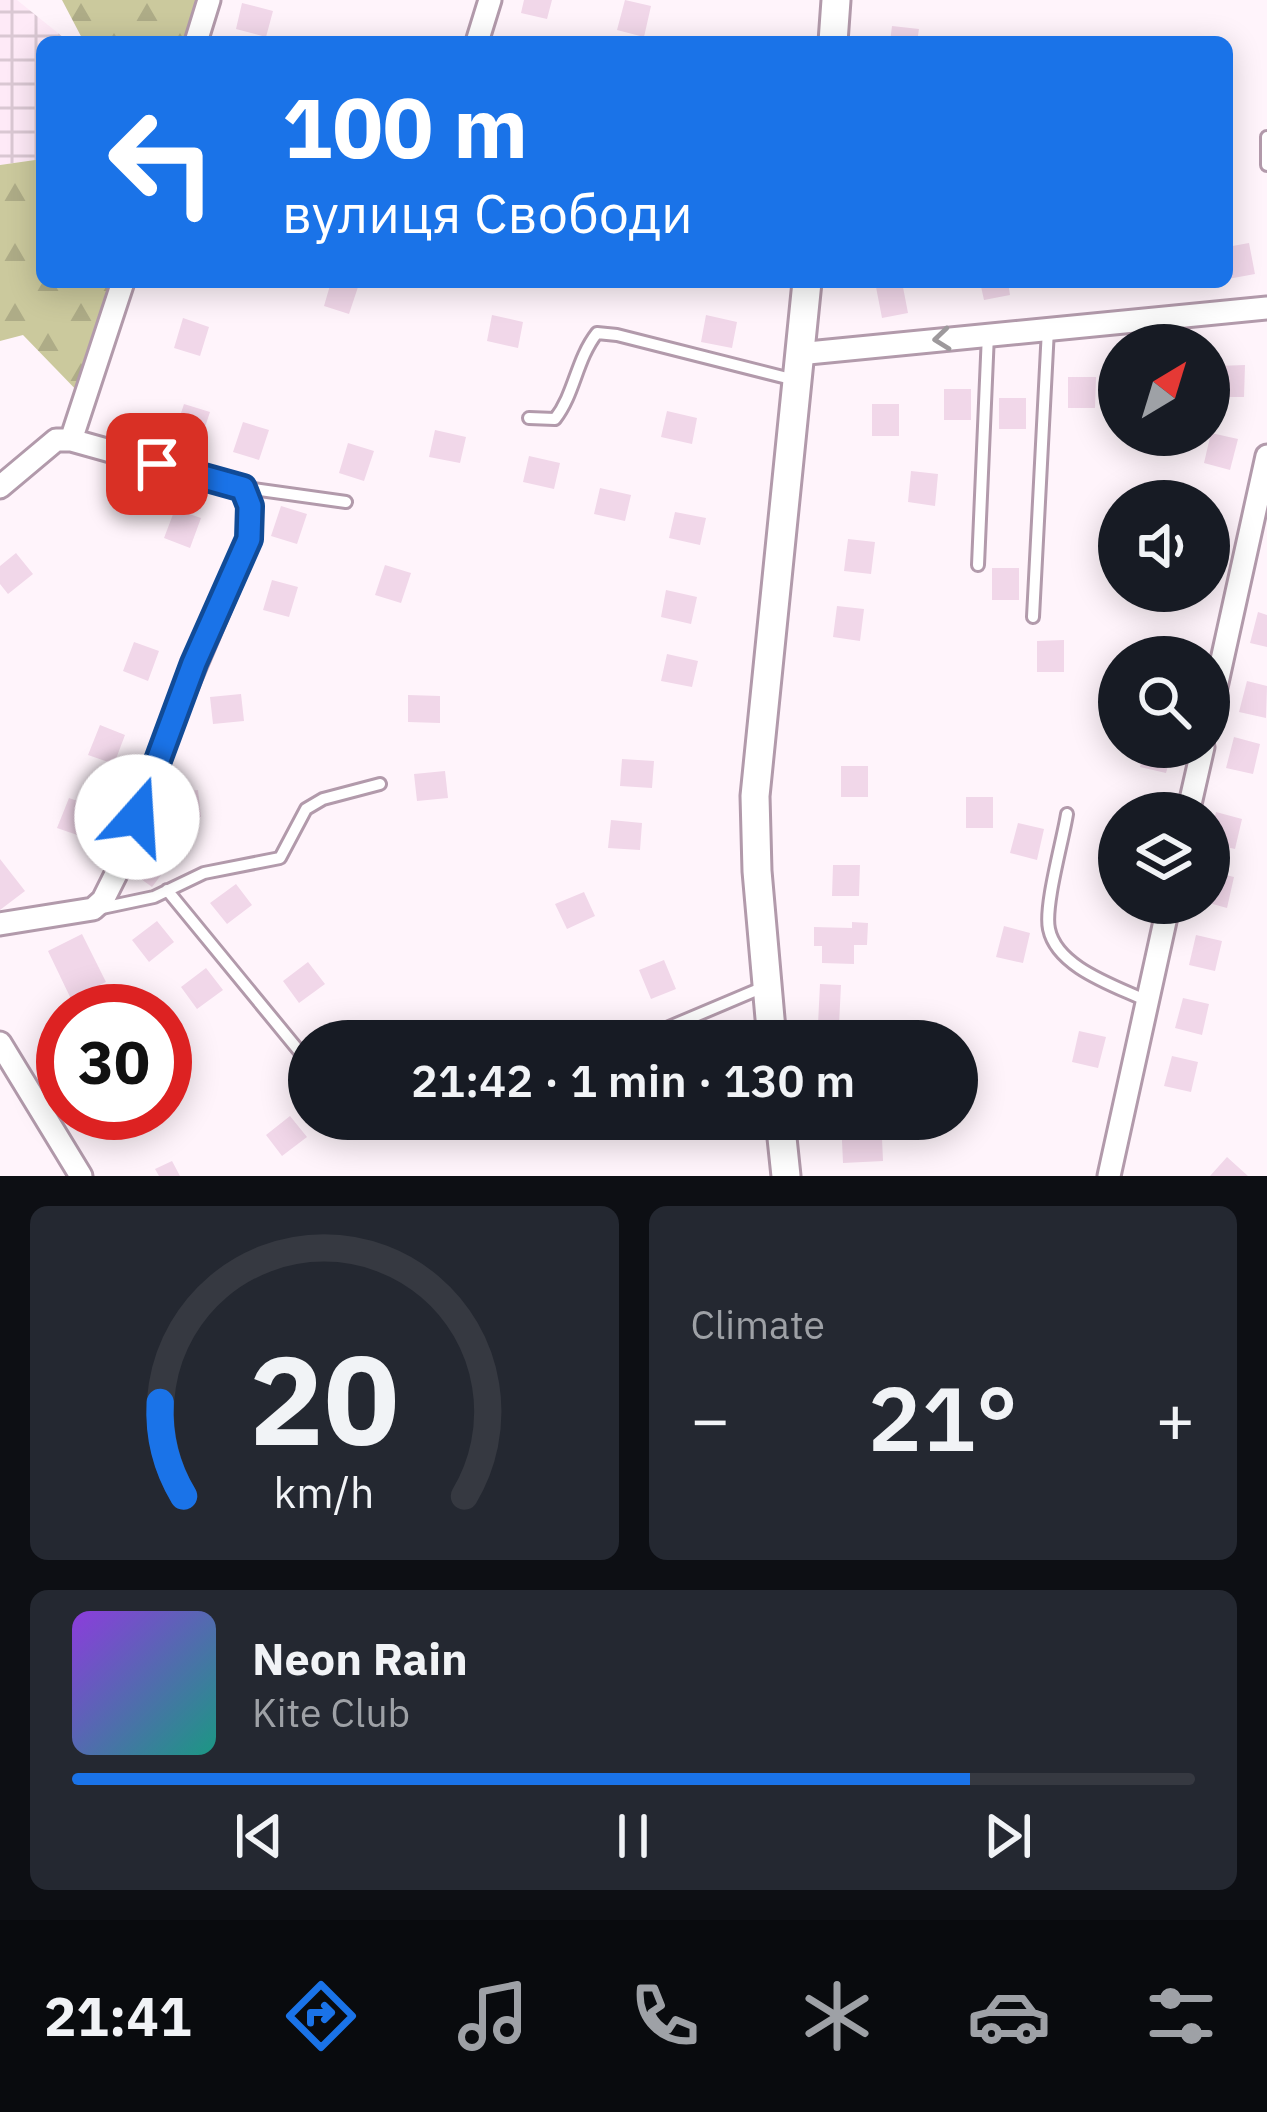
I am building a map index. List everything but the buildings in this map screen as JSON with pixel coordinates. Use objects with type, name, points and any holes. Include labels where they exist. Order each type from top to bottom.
[{"type":"street","points":[[198,36],[208,0]]},
{"type":"street","points":[[479,36],[490,0]]},
{"type":"street","points":[[833,36],[836,0]]},
{"type":"street","points":[[71,440],[121,288]]},
{"type":"street","points":[[770,1020],[757,872],[756,779],[806,288]]},
{"type":"street","points":[[796,367],[988,334],[1267,308]]},
{"type":"street","points":[[0,487],[56,440],[71,440],[243,488],[250,506],[249,539],[103,900],[93,909],[0,924]]},
{"type":"street","points":[[1227,636],[1266,461]]},
{"type":"street","points":[[1109,1176],[1164,924]]},
{"type":"street","points":[[0,1043],[81,1176]]},
{"type":"street","points":[[782,1140],[786,1176]]},
{"type":"lane","points":[[1267,137],[1267,165]]},
{"type":"lane","points":[[1033,617],[1048,328]]},
{"type":"lane","points":[[530,418],[555,418],[568,401],[585,349],[597,333],[796,367]]},
{"type":"lane","points":[[978,566],[988,334]]},
{"type":"lane","points":[[243,488],[346,502]]},
{"type":"lane","points":[[93,909],[126,905],[204,873],[280,858],[307,809],[323,799],[380,784]]},
{"type":"lane","points":[[1067,814],[1049,928],[1060,949],[1084,970],[1147,1001]]},
{"type":"lane","points":[[167,890],[288,1037]]},
{"type":"lane","points":[[686,1020],[767,986]]},
{"type":"shaded area","points":[[0,0],[17,0],[62,36],[36,36],[36,160],[0,165]]},
{"type":"green space","points":[[62,0],[208,0],[198,36],[81,36]]},
{"type":"green space","points":[[36,160],[36,288],[121,288],[85,399],[23,335],[0,341],[0,165]]},
{"type":"route","points":[[137,817],[194,663],[249,539],[250,506],[243,488],[157,464]]}]
